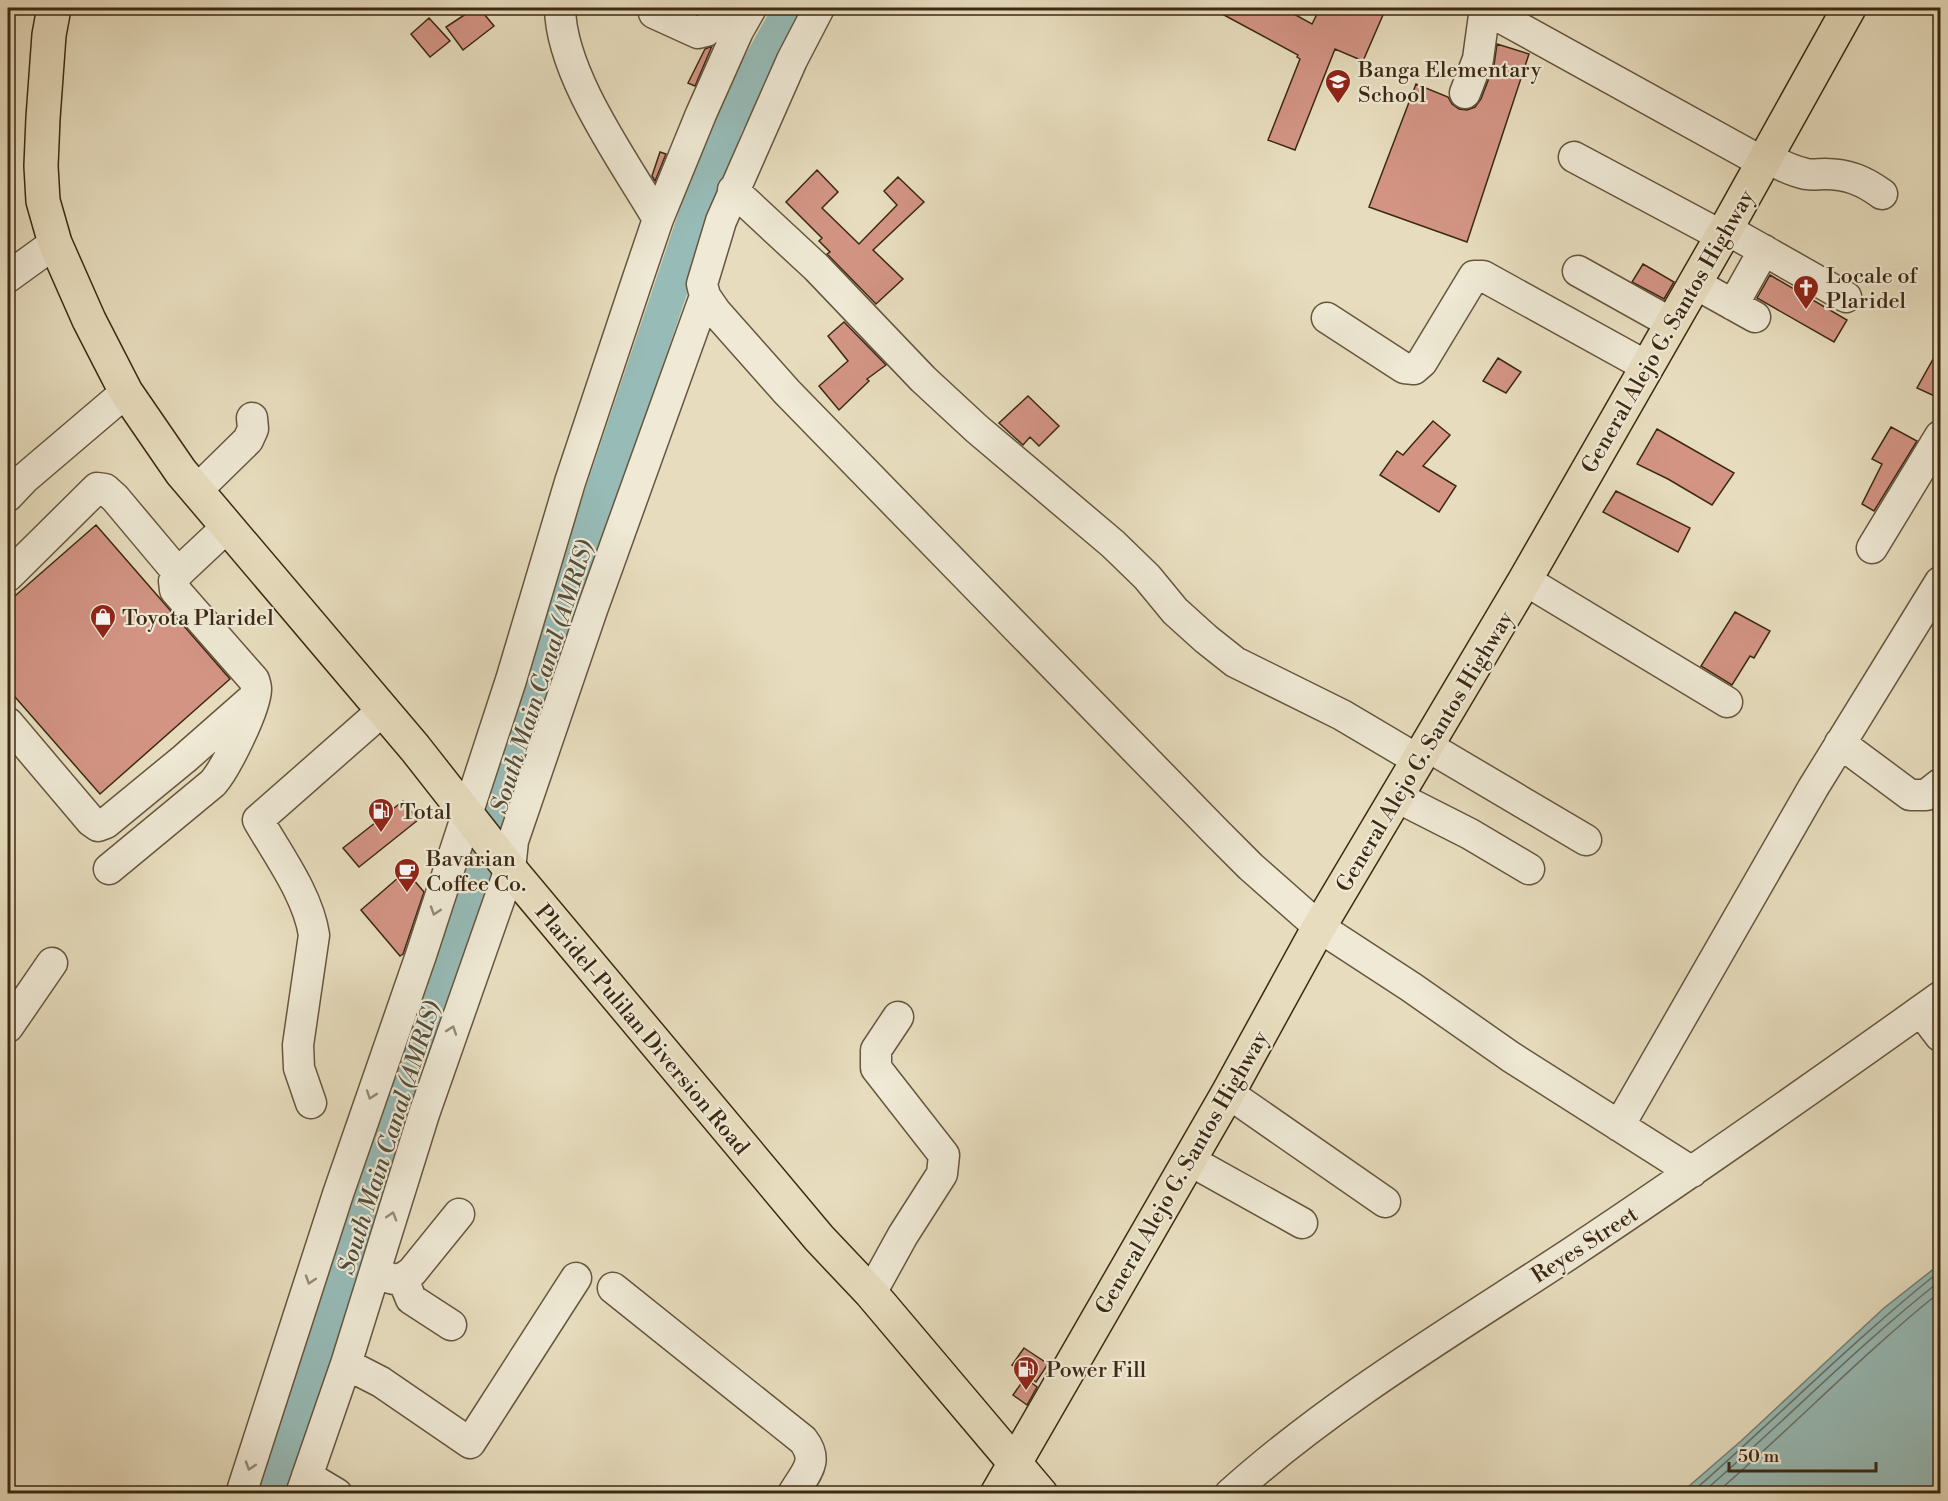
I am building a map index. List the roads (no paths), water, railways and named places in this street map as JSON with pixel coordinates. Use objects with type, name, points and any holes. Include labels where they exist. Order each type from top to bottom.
[{"type":"main road","name":"Plaridel-Pulilan Diversion Road","points":[[54,8],[48,46],[40,166],[43,201],[55,243],[89,320],[126,392],[176,465],[415,748],[507,866],[819,1238],[871,1293],[1041,1494]]},
{"type":"main road","name":"General Alejo G. Santos Highway","points":[[997,1494],[1228,1093],[1319,927],[1525,580],[1765,160],[1849,8]]},
{"type":"street","points":[[560,8],[561,30],[573,69],[595,114],[658,219]]},
{"type":"street","points":[[654,13],[698,33],[706,31],[721,8]]},
{"type":"street","points":[[241,1494],[338,1194],[470,820],[570,482],[658,219],[729,52],[751,8]]},
{"type":"street","points":[[819,8],[792,60],[721,221],[702,284],[705,296],[716,312],[787,392],[926,536],[1251,867],[1319,927],[1511,1058],[1692,1172]]},
{"type":"street","points":[[1465,93],[1478,59],[1487,8],[1539,39],[1765,160],[1809,174],[1836,174],[1855,178],[1866,182],[1882,194]]},
{"type":"street","points":[[1574,157],[1764,250],[1846,297]]},
{"type":"street","points":[[733,190],[817,268],[923,379],[977,429],[1113,544],[1147,576],[1175,611],[1235,662],[1422,753],[1586,840]]},
{"type":"street","points":[[8,277],[55,243]]},
{"type":"street","points":[[1694,283],[1744,311],[1764,250]]},
{"type":"street","points":[[1578,271],[1671,323]]},
{"type":"street","points":[[1327,318],[1404,368],[1414,369],[1422,362],[1474,276],[1483,276],[1646,366]]},
{"type":"street","points":[[337,1494],[304,1485],[346,1364],[389,1276],[424,1114],[507,866],[513,841],[592,610],[705,296]]},
{"type":"street","points":[[8,496],[25,478],[126,392]]},
{"type":"street","points":[[197,490],[248,440],[254,429],[252,418]]},
{"type":"street","points":[[1872,548],[1941,436]]},
{"type":"street","points":[[8,576],[97,488],[105,489],[115,498],[178,573]]},
{"type":"street","points":[[109,869],[213,783],[226,764],[255,697],[257,688],[254,680],[175,590],[174,581],[178,573],[227,527]]},
{"type":"street","points":[[1525,580],[1728,702]]},
{"type":"street","points":[[1619,1126],[1840,743],[1941,582]]},
{"type":"street","points":[[8,723],[91,821],[98,826],[106,823],[184,759],[255,697]]},
{"type":"street","points":[[311,1103],[299,1068],[298,1045],[314,935],[312,922],[304,901],[258,820],[382,711]]},
{"type":"street","points":[[1840,743],[1910,795],[1926,795],[1941,784]]},
{"type":"street","points":[[1397,797],[1470,834],[1529,869]]},
{"type":"street","points":[[8,1027],[52,963]]},
{"type":"street","points":[[1931,1004],[1941,1036]]},
{"type":"street","name":"Reyes Street","points":[[1230,1494],[1246,1479],[1348,1401],[1692,1172],[1931,1004]]},
{"type":"street","points":[[871,1293],[903,1235],[942,1174],[944,1155],[876,1068],[876,1050],[898,1017]]},
{"type":"street","points":[[1228,1093],[1385,1202]]},
{"type":"street","points":[[1189,1160],[1302,1223]]},
{"type":"street","points":[[389,1276],[412,1272],[459,1214]]},
{"type":"street","points":[[389,1276],[411,1299],[451,1324]]},
{"type":"street","points":[[346,1364],[381,1382],[470,1443],[576,1278]]},
{"type":"street","points":[[613,1288],[803,1440],[812,1451],[811,1463],[793,1494]]},
{"type":"water","points":[[1940,1264],[1940,1493],[1681,1493],[1741,1441],[1884,1308]]},
{"type":"waterway","name":"South Main Canal (AMRIS)","points":[[271,1494],[555,632],[726,125],[791,8]]},
{"type":"place","name":"Banga Elementary School","points":[[1338,105]]},
{"type":"place","name":"Locale of Plaridel","points":[[1806,311]]},
{"type":"place","name":"Toyota Plaridel","points":[[103,640]]},
{"type":"place","name":"Total","points":[[381,834]]},
{"type":"place","name":"Bavarian Coffee Co.","points":[[407,894]]},
{"type":"place","name":"Power Fill","points":[[1026,1392]]}]
